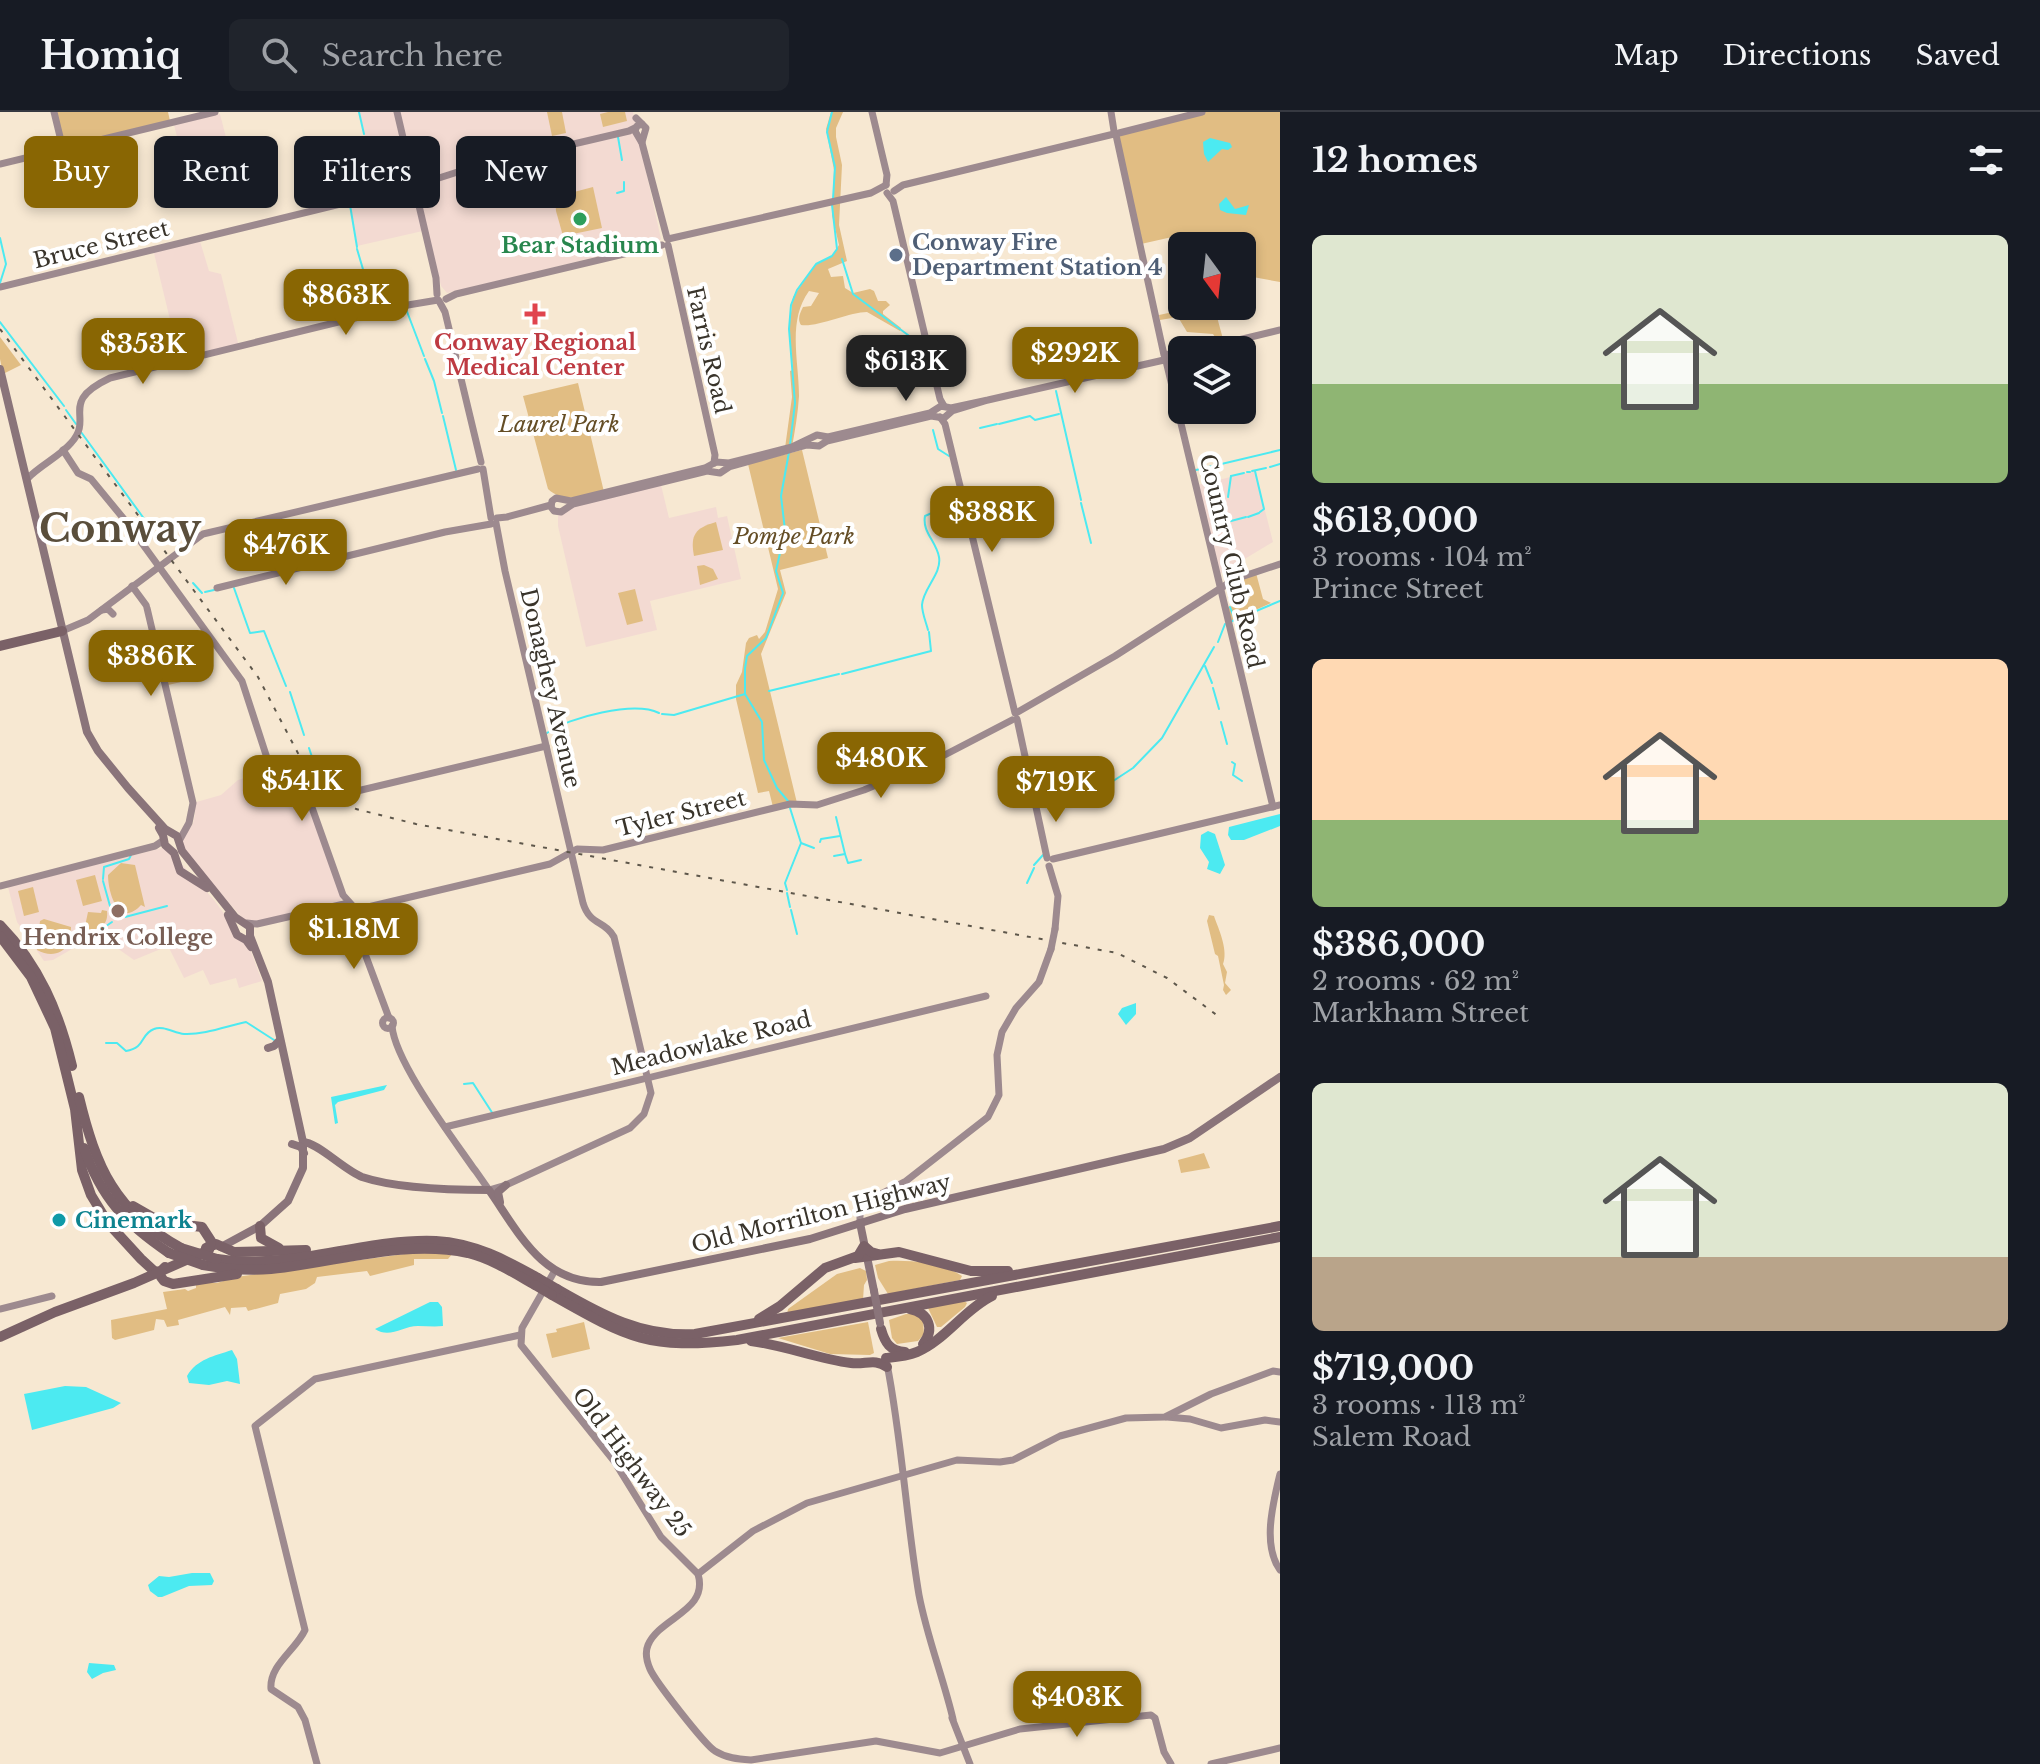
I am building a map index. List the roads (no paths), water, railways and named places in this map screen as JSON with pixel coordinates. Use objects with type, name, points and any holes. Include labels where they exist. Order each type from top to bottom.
[{"type":"highway","points":[[0,646],[62,631]]},
{"type":"highway","points":[[0,925],[32,963],[52,1001],[64,1034],[92,1149],[118,1196],[138,1219],[163,1238],[181,1248],[217,1259],[266,1261],[414,1242],[455,1244],[497,1255],[619,1332],[641,1340],[692,1345],[737,1340],[1280,1237]]},
{"type":"highway","points":[[0,936],[31,977],[51,1018],[85,1151],[106,1196],[139,1233],[169,1258],[232,1270],[270,1269]]},
{"type":"highway","points":[[76,1119],[82,1170],[104,1218],[141,1259],[173,1284],[416,1249],[471,1254],[537,1281]]},
{"type":"highway","points":[[101,1168],[113,1186],[142,1213],[163,1222],[200,1226],[214,1244],[234,1252],[364,1248]]},
{"type":"highway","points":[[555,1292],[612,1320],[642,1330],[679,1335],[1280,1226]]},
{"type":"highway","points":[[253,1229],[264,1241],[289,1251]]},
{"type":"highway","points":[[158,1274],[169,1258],[214,1244]]},
{"type":"highway","points":[[4,1332],[55,1306],[158,1274],[214,1244]]},
{"type":"highway","points":[[714,1331],[766,1316],[825,1268],[862,1249],[880,1253],[903,1252],[982,1272],[1054,1268]]},
{"type":"highway","points":[[133,1280],[142,1268],[141,1259]]},
{"type":"highway","points":[[737,1340],[771,1343],[847,1363],[878,1361],[890,1365],[924,1348],[979,1303],[1014,1288]]},
{"type":"highway","points":[[880,1326],[886,1343],[896,1351],[908,1352],[922,1345],[930,1331],[927,1319],[918,1311],[904,1308]]},
{"type":"main road","points":[[0,369],[4,406],[28,474],[62,631],[91,741],[169,841],[182,851],[246,928],[261,969],[302,1129],[304,1154],[301,1175],[292,1195],[275,1215],[253,1229],[214,1244]]},
{"type":"main road","points":[[169,841],[180,871],[204,885],[232,921],[246,928]]},
{"type":"main road","points":[[268,1048],[281,1044]]},
{"type":"main road","name":"Old Morrilton Highway","points":[[554,1272],[574,1280],[601,1282],[810,1239],[914,1207],[1173,1146],[1280,1077]]},
{"type":"main road","points":[[302,1129],[318,1147]]},
{"type":"main road","points":[[303,1142],[311,1142],[337,1164],[364,1178],[387,1183],[476,1190],[492,1185]]},
{"type":"main road","points":[[292,1144],[302,1147],[304,1154]]},
{"type":"main road","points":[[304,1154],[309,1148],[318,1147]]},
{"type":"main road","points":[[492,1185],[506,1214]]},
{"type":"main road","points":[[492,1185],[506,1214],[540,1260],[554,1272]]},
{"type":"main road","points":[[444,1187],[481,1194],[506,1214]]},
{"type":"main road","points":[[862,1249],[872,1219]]},
{"type":"main road","points":[[860,1223],[862,1249],[890,1365]]},
{"type":"main road","points":[[846,1227],[862,1249]]},
{"type":"street","points":[[54,112],[60,136]]},
{"type":"street","points":[[116,136],[215,112]]},
{"type":"street","name":"Donaghey Avenue","points":[[397,112],[403,136]]},
{"type":"street","points":[[846,1227],[865,1202],[906,1181],[988,1117],[999,1095],[997,1055],[1002,1032],[1016,1008],[1039,982],[1051,949],[1059,904],[872,112]]},
{"type":"street","name":"Country Club Road","points":[[1111,112],[1220,589],[1276,806]]},
{"type":"street","points":[[28,474],[74,440],[80,426],[78,405],[81,399],[110,378],[1202,112]]},
{"type":"street","name":"Bruce Street","points":[[440,178],[637,127]]},
{"type":"street","name":"Farris Road","points":[[637,127],[717,464]]},
{"type":"street","points":[[0,164],[24,158]]},
{"type":"street","name":"Bruce Street","points":[[0,287],[324,208]]},
{"type":"street","name":"Donaghey Avenue","points":[[419,208],[587,916],[611,931],[614,937],[650,1079]]},
{"type":"street","points":[[1255,336],[1280,330]]},
{"type":"street","points":[[636,487],[717,464],[872,431],[951,408],[1167,359]]},
{"type":"street","points":[[852,434],[987,400]]},
{"type":"street","points":[[908,422],[920,415]]},
{"type":"street","points":[[872,431],[884,424]]},
{"type":"street","points":[[63,450],[78,473],[91,479],[109,500],[244,682],[268,761],[274,766],[294,767],[299,771],[388,1023],[423,1094],[474,1169],[492,1185],[630,1128],[641,1120],[647,1110],[650,1079]]},
{"type":"street","points":[[217,588],[549,507],[556,498],[564,503],[590,499],[668,481],[717,464]]},
{"type":"street","points":[[62,631],[85,622],[203,534],[479,466]]},
{"type":"street","points":[[668,481],[689,472]]},
{"type":"street","points":[[549,507],[559,513],[564,503],[608,494]]},
{"type":"street","name":"Tyler Street","points":[[571,852],[603,850],[790,804],[820,804],[864,790],[925,764],[1013,718],[1026,706],[1115,656],[1244,575],[1280,564]]},
{"type":"street","points":[[0,886],[169,841],[187,828],[193,803],[145,607],[132,586]]},
{"type":"street","points":[[100,611],[108,609],[113,614]]},
{"type":"street","points":[[311,802],[546,746]]},
{"type":"street","points":[[1051,861],[1276,806]]},
{"type":"street","points":[[246,928],[556,862],[571,852]]},
{"type":"street","name":"Meadowlake Road","points":[[445,1127],[986,996]]},
{"type":"street","points":[[859,1212],[863,1219],[872,1219]]},
{"type":"street","points":[[859,1212],[860,1223]]},
{"type":"street","points":[[317,1764],[305,1720],[298,1707],[271,1689],[270,1682],[280,1663],[305,1630],[255,1426],[315,1379],[520,1335],[554,1272]]},
{"type":"street","points":[[0,1309],[55,1306]]},
{"type":"street","name":"Old Highway 25","points":[[520,1335],[524,1351],[614,1461],[661,1537],[698,1574]]},
{"type":"street","points":[[890,1365],[911,1560],[921,1619],[937,1679],[970,1764]]},
{"type":"street","points":[[1165,1417],[1211,1394],[1273,1371],[1280,1372]]},
{"type":"street","points":[[1171,1764],[1164,1752],[1155,1718],[1151,1715],[1020,1729],[935,1753],[881,1741],[751,1760],[736,1759],[713,1750],[656,1679],[647,1659],[647,1646],[657,1630],[694,1603],[700,1587],[698,1574],[753,1531],[798,1506],[957,1460],[1013,1460],[1060,1436],[1126,1418],[1190,1419],[1221,1428],[1278,1421]]},
{"type":"street","points":[[1280,1474],[1271,1546],[1280,1570]]},
{"type":"street","points":[[1211,1764],[1280,1748]]},
{"type":"water","points":[[1210,138],[1230,143],[1232,147],[1222,149],[1208,162],[1203,142]]},
{"type":"water","points":[[1226,197],[1235,209],[1249,205],[1246,215],[1220,210],[1219,204]]},
{"type":"water","points":[[1280,814],[1280,826],[1244,840],[1231,840],[1228,835],[1229,827]]},
{"type":"water","points":[[1208,831],[1215,834],[1225,865],[1220,874],[1207,869],[1209,862],[1200,848],[1201,835]]},
{"type":"water","points":[[1136,1003],[1136,1014],[1126,1025],[1118,1014],[1122,1008]]},
{"type":"water","points":[[387,1085],[384,1090],[338,1102],[335,1105],[338,1123],[335,1124],[331,1097]]},
{"type":"water","points":[[430,1302],[438,1302],[442,1307],[443,1326],[412,1327],[386,1333],[375,1329]]},
{"type":"water","points":[[232,1350],[237,1359],[240,1384],[227,1381],[209,1385],[189,1383],[187,1376],[196,1366]]},
{"type":"water","points":[[65,1386],[86,1387],[121,1403],[113,1408],[32,1430],[24,1394]]},
{"type":"water","points":[[210,1573],[214,1581],[212,1585],[189,1586],[162,1597],[150,1591],[148,1585],[159,1576]]},
{"type":"water","points":[[89,1663],[114,1665],[116,1670],[92,1679],[87,1672]]},
{"type":"waterway","points":[[359,112],[364,134]]},
{"type":"waterway","points":[[832,112],[827,132],[835,167],[833,199]]},
{"type":"waterway","points":[[618,137],[622,160]]},
{"type":"waterway","points":[[617,193],[624,191],[624,182]]},
{"type":"waterway","points":[[790,445],[795,403],[789,329],[791,305],[797,290],[816,264],[832,256],[837,249],[832,205]]},
{"type":"waterway","points":[[350,208],[357,247]]},
{"type":"waterway","points":[[0,238],[6,264],[0,283]]},
{"type":"waterway","points":[[357,249],[365,276]]},
{"type":"waterway","points":[[842,259],[853,294],[916,341]]},
{"type":"waterway","points":[[394,273],[404,303]]},
{"type":"waterway","points":[[406,309],[424,356]]},
{"type":"waterway","points":[[0,322],[64,406]]},
{"type":"waterway","points":[[425,359],[442,413]]},
{"type":"waterway","points":[[1056,391],[1081,500]]},
{"type":"waterway","points":[[66,410],[76,424]]},
{"type":"waterway","points":[[999,424],[1030,416],[1035,420],[1059,414]]},
{"type":"waterway","points":[[443,416],[456,470]]},
{"type":"waterway","points":[[980,428],[997,424]]},
{"type":"waterway","points":[[933,430],[938,449],[949,456]]},
{"type":"waterway","points":[[81,432],[145,520]]},
{"type":"waterway","points":[[1196,470],[1280,450]]},
{"type":"waterway","points":[[788,801],[777,788],[764,760],[762,722],[745,694],[745,668],[747,656],[766,638],[783,593],[776,571],[785,530],[781,496],[789,452]]},
{"type":"waterway","points":[[1270,467],[1280,464]]},
{"type":"waterway","points":[[1252,471],[1266,468]]},
{"type":"waterway","points":[[1255,471],[1264,509],[1260,512]]},
{"type":"waterway","points":[[1231,476],[1244,473]]},
{"type":"waterway","points":[[1228,497],[1231,476]]},
{"type":"waterway","points":[[928,630],[922,605],[939,557],[926,527],[925,516],[959,501]]},
{"type":"waterway","points":[[1081,503],[1091,543]]},
{"type":"waterway","points":[[1248,517],[1259,513]]},
{"type":"waterway","points":[[1231,521],[1246,517]]},
{"type":"waterway","points":[[193,583],[202,593]]},
{"type":"waterway","points":[[234,588],[250,633],[264,631],[286,686]]},
{"type":"waterway","points":[[205,592],[214,590]]},
{"type":"waterway","points":[[1230,622],[1280,601]]},
{"type":"waterway","points":[[1230,607],[1235,620]]},
{"type":"waterway","points":[[1218,642],[1225,624]]},
{"type":"waterway","points":[[842,674],[931,651],[929,632]]},
{"type":"waterway","points":[[1107,785],[1133,768],[1162,738],[1214,647]]},
{"type":"waterway","points":[[1205,666],[1212,683]]},
{"type":"waterway","points":[[769,691],[839,674]]},
{"type":"waterway","points":[[1213,688],[1219,709]]},
{"type":"waterway","points":[[290,692],[304,735]]},
{"type":"waterway","points":[[662,714],[674,715],[745,694]]},
{"type":"waterway","points":[[547,733],[570,721],[602,712],[634,709],[659,713]]},
{"type":"waterway","points":[[1221,722],[1227,744]]},
{"type":"waterway","points":[[309,748],[312,757]]},
{"type":"waterway","points":[[310,770],[312,760]]},
{"type":"waterway","points":[[1232,762],[1235,764],[1233,775],[1242,781]]},
{"type":"waterway","points":[[307,772],[308,785]]},
{"type":"waterway","points":[[787,890],[785,883],[801,843],[790,808]]},
{"type":"waterway","points":[[836,817],[845,854]]},
{"type":"waterway","points":[[820,842],[821,839],[840,836]]},
{"type":"waterway","points":[[801,843],[814,848]]},
{"type":"waterway","points":[[834,856],[845,854],[848,863],[861,860]]},
{"type":"waterway","points":[[103,879],[104,867],[129,859],[131,855]]},
{"type":"waterway","points":[[1034,865],[1043,855]]},
{"type":"waterway","points":[[1027,883],[1034,868]]},
{"type":"waterway","points":[[103,881],[110,906]]},
{"type":"waterway","points":[[787,893],[790,907]]},
{"type":"waterway","points":[[125,917],[167,906]]},
{"type":"waterway","points":[[111,908],[114,913]]},
{"type":"waterway","points":[[791,910],[797,934]]},
{"type":"waterway","points":[[84,935],[96,933],[112,922]]},
{"type":"waterway","points":[[106,1043],[117,1043],[126,1051],[137,1047],[150,1031],[157,1028],[192,1034],[246,1022],[274,1040]]},
{"type":"waterway","points":[[464,1084],[473,1083],[493,1114]]},
{"type":"railway","points":[[0,329],[258,677],[312,775],[335,796],[356,809],[416,824],[1117,953],[1167,978],[1218,1016]]},
{"type":"place","name":"Bear Stadium","points":[[580,219]]},
{"type":"place","name":"Conway Fire Department Station 4","points":[[896,255]]},
{"type":"place","name":"Conway Regional Medical Center","points":[[535,314]]},
{"type":"place","name":"Hendrix College","points":[[118,911]]},
{"type":"place","name":"Cinemark","points":[[59,1220]]},
{"type":"district","name":"Conway","points":[[120,529]]},
{"type":"park label","name":"Laurel Park","points":[[559,424]]},
{"type":"park label","name":"Pompe Park","points":[[794,536]]}]
